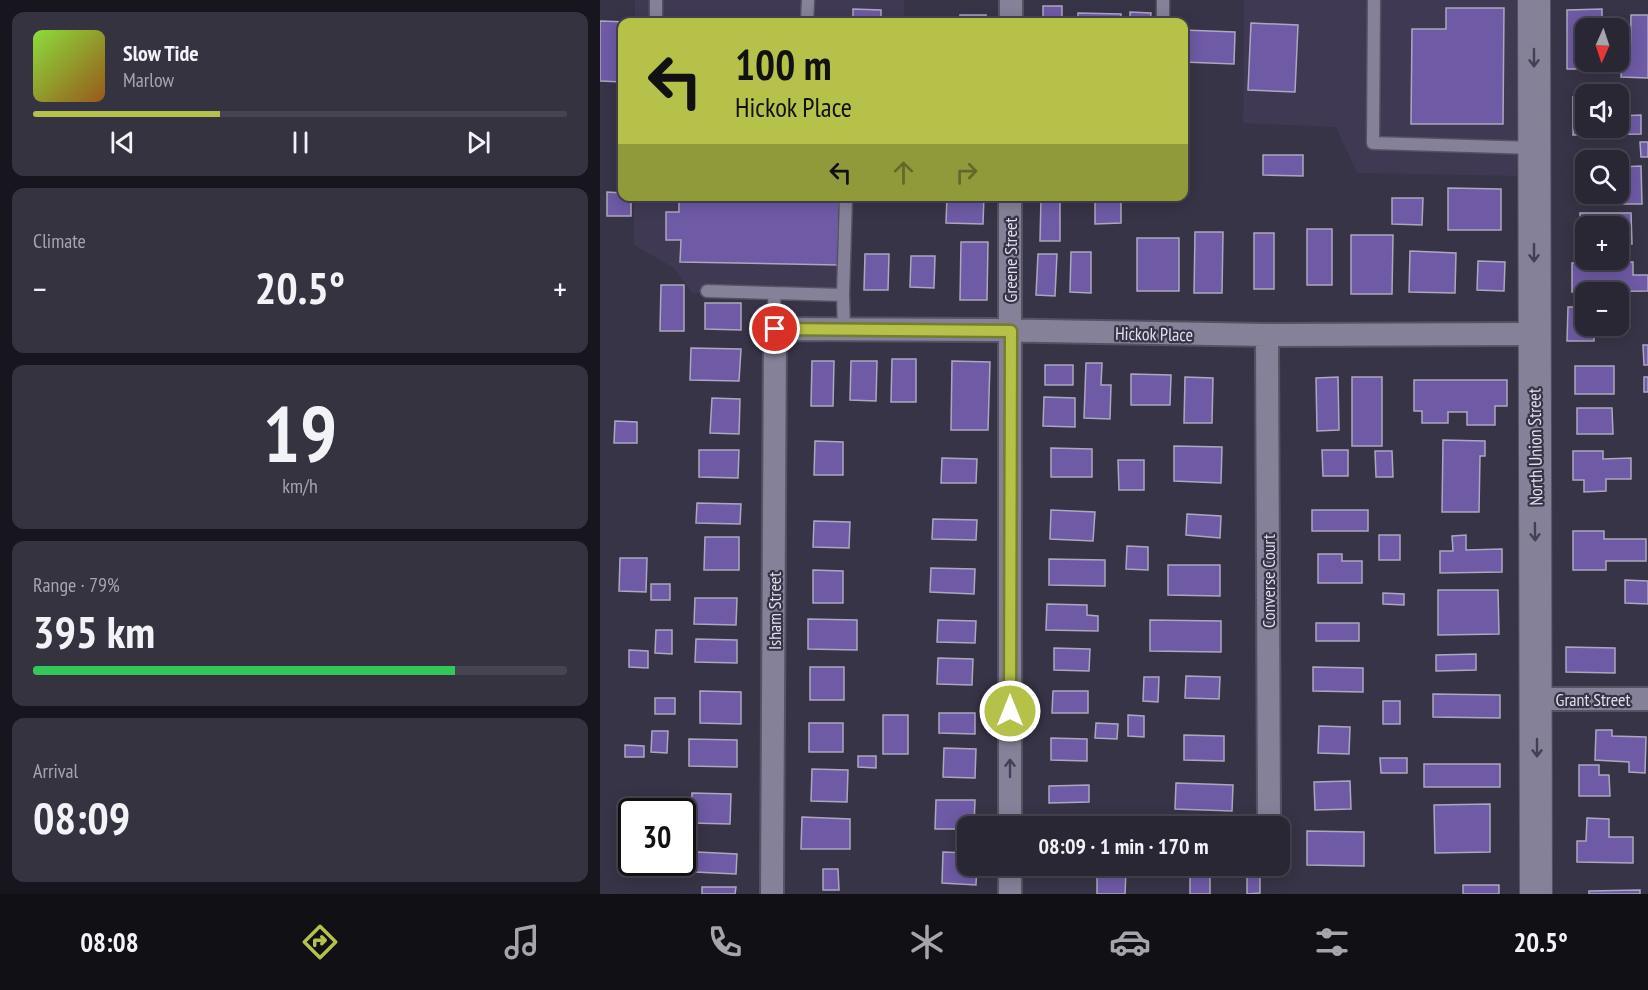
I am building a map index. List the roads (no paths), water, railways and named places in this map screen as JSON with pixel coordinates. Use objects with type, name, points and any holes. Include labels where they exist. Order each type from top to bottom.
[{"type":"main road","name":"North Union Street","points":[[1534,0],[1536,894]]},
{"type":"street","points":[[1011,0],[1011,18]]},
{"type":"street","name":"Greene Street","points":[[1010,201],[1010,816]]},
{"type":"street","name":"Hickok Place","points":[[775,329],[1267,335],[1534,334]]},
{"type":"street","name":"Isham Street","points":[[772,894],[775,329]]},
{"type":"street","name":"Converse Court","points":[[1267,335],[1269,816]]},
{"type":"street","name":"Grant Street","points":[[1537,699],[1648,699]]},
{"type":"street","points":[[1010,876],[1010,894]]},
{"type":"lane","points":[[656,0],[656,18]]},
{"type":"lane","points":[[807,18],[808,0]]},
{"type":"lane","points":[[1163,0],[1163,18]]},
{"type":"lane","points":[[1374,0],[1373,143],[1534,148]]},
{"type":"lane","points":[[844,329],[846,201]]},
{"type":"lane","points":[[707,291],[843,295]]},
{"type":"lane","points":[[774,293],[775,329]]}]
